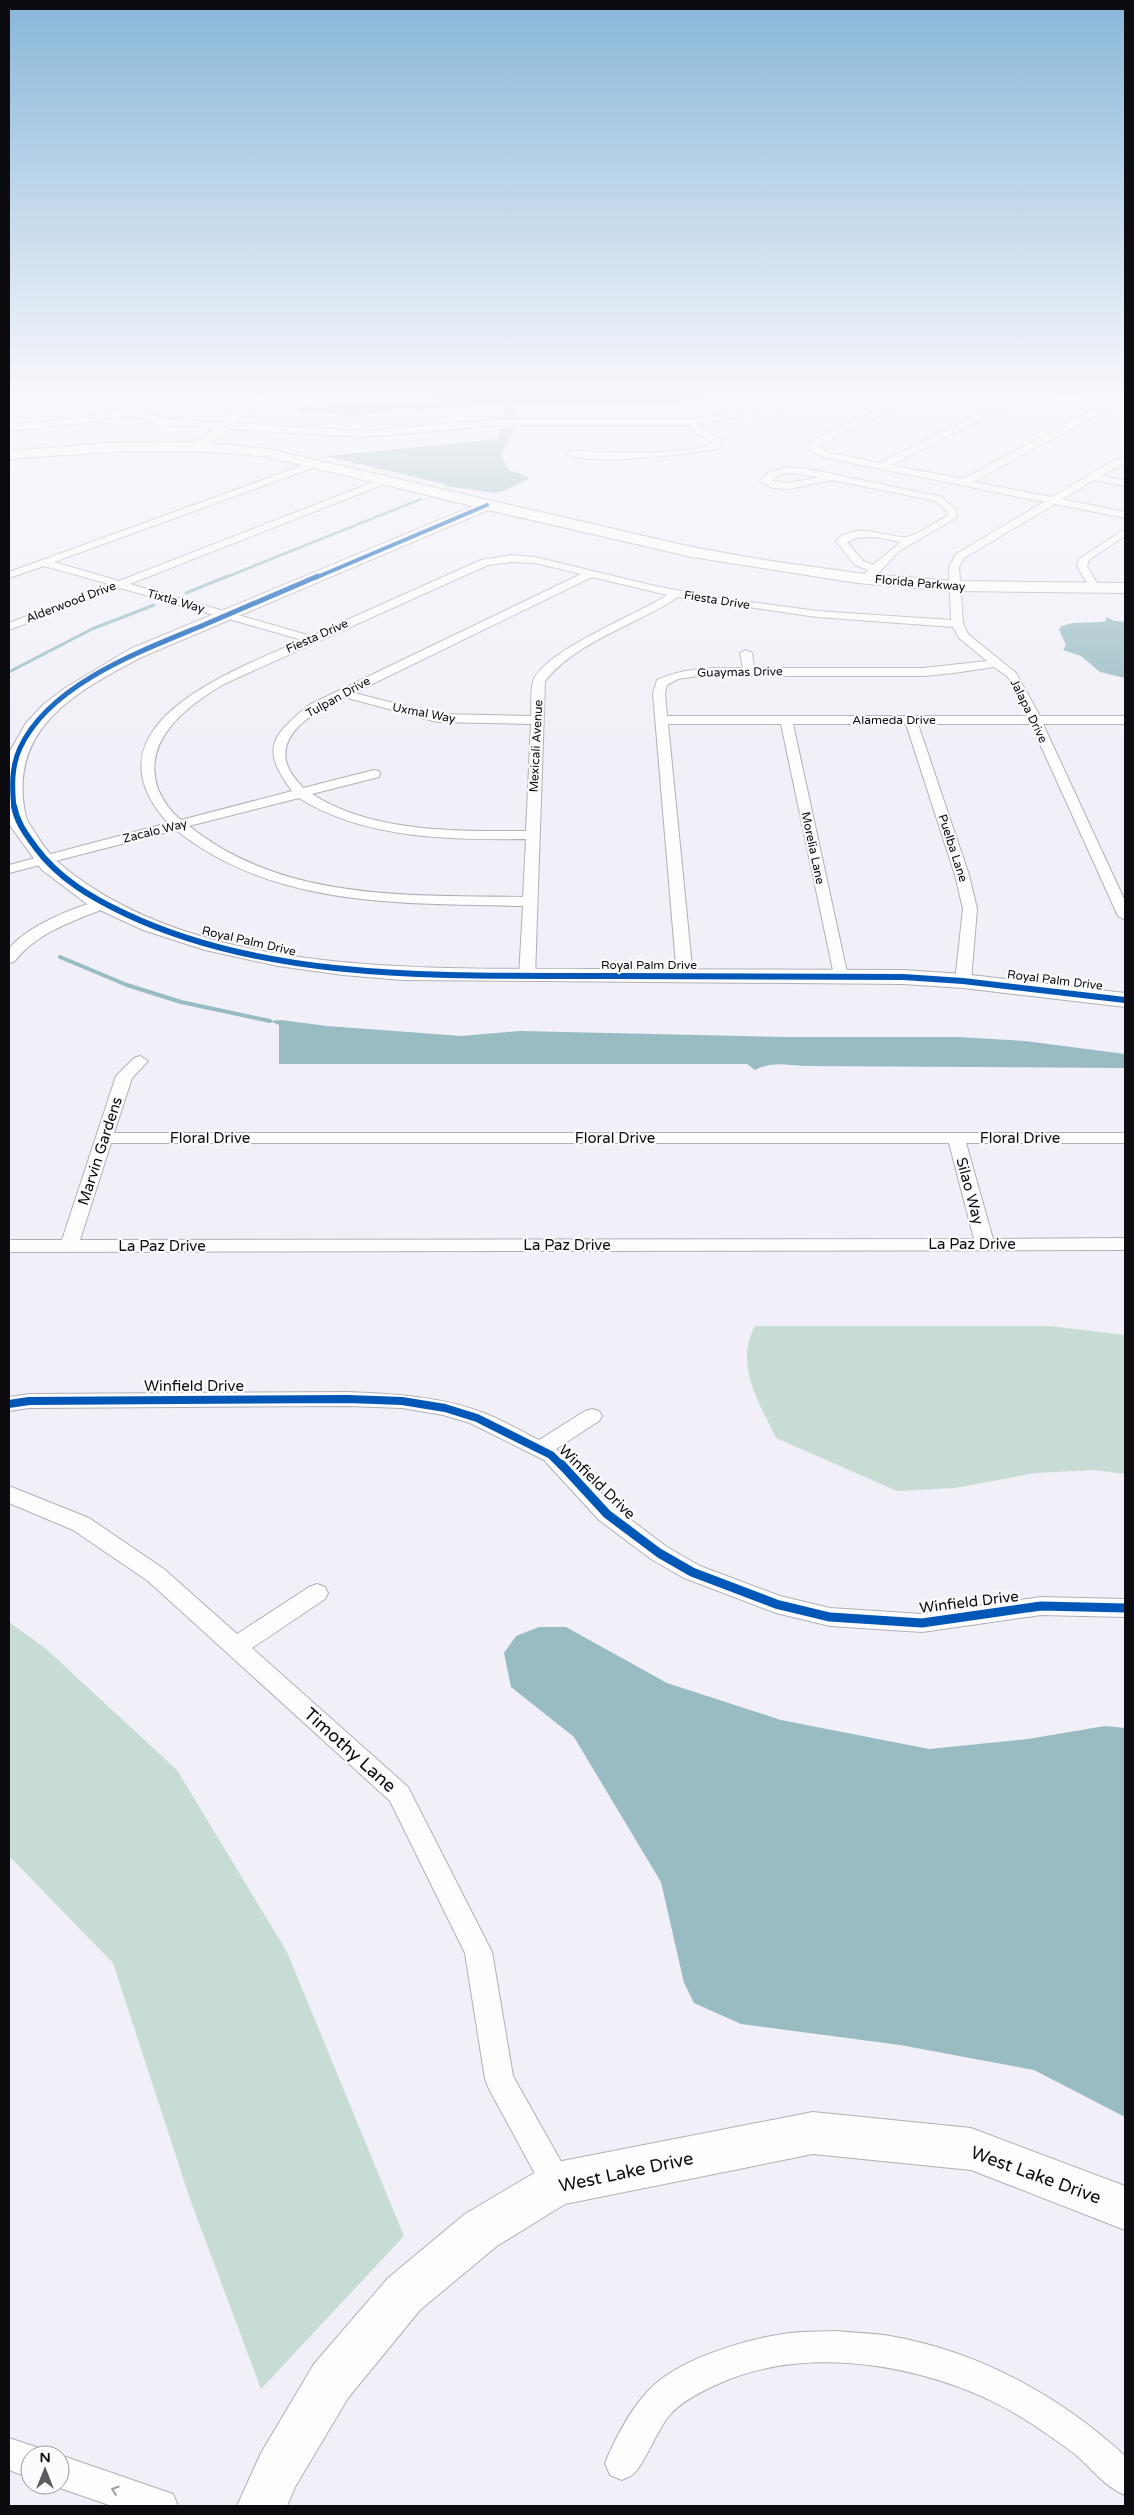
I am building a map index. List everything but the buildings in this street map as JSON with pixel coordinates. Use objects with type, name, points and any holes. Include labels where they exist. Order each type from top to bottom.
[{"type":"street","points":[[9,575],[180,512]]},
{"type":"street","name":"Alderwood Drive","points":[[9,627],[303,512]]},
{"type":"street","name":"Royal Palm Drive","points":[[470,512],[136,653],[90,677],[65,694],[46,711],[26,736],[15,758],[10,783],[18,822],[43,860],[71,884],[103,904],[156,927],[194,940],[262,958],[322,968],[404,975],[528,977],[903,977],[963,981],[1125,1000]]},
{"type":"street","name":"Florida Parkway","points":[[519,512],[701,554],[764,565],[871,574],[954,586],[1125,588]]},
{"type":"street","points":[[910,541],[884,535],[846,537],[841,541],[871,574],[910,541],[952,517],[953,512]]},
{"type":"street","points":[[957,624],[954,567],[960,556],[1035,512]]},
{"type":"street","points":[[1112,512],[1125,515]]},
{"type":"street","points":[[1095,588],[1082,566],[1084,559],[1125,532]]},
{"type":"street","name":"Fiesta Drive","points":[[531,902],[409,899],[329,891],[261,871],[214,850],[176,825],[163,810],[149,786],[148,771],[151,747],[162,728],[180,707],[209,687],[310,639],[485,562],[501,558],[526,558],[677,593],[842,618],[957,624]]},
{"type":"street","name":"Tixtla Way","points":[[43,562],[310,639]]},
{"type":"street","name":"Tulpan Drive","points":[[532,834],[443,834],[399,829],[347,816],[315,802],[302,793],[285,775],[278,757],[280,743],[294,724],[313,708],[342,692],[591,573]]},
{"type":"street","name":"Mexicali Avenue","points":[[528,977],[539,681],[548,667],[565,655],[647,613],[677,593]]},
{"type":"street","name":"Jalapa Drive","points":[[957,624],[963,636],[1012,675],[1125,916]]},
{"type":"street","points":[[746,653],[749,672]]},
{"type":"street","name":"Guaymas Drive","points":[[685,977],[659,692],[661,684],[675,676],[698,672],[923,672],[954,670],[996,663]]},
{"type":"street","name":"Uxmal Way","points":[[342,692],[437,718],[537,720]]},
{"type":"street","name":"Alameda Drive","points":[[662,720],[1125,720]]},
{"type":"street","name":"Morelia Lane","points":[[786,720],[840,977]]},
{"type":"street","name":"Puelba Lane","points":[[911,720],[962,875],[970,908],[963,981]]},
{"type":"street","points":[[302,793],[374,774]]},
{"type":"street","name":"Zacalo Way","points":[[9,868],[302,793]]},
{"type":"street","points":[[9,959],[15,949],[49,927],[103,904]]},
{"type":"street","name":"Marvin Gardens","points":[[69,1246],[124,1076],[140,1061]]},
{"type":"street","name":"Floral Drive","points":[[104,1138],[1125,1138]]},
{"type":"street","name":"Silao Way","points":[[956,1138],[985,1244]]},
{"type":"street","name":"La Paz Drive","points":[[9,1246],[1125,1244]]},
{"type":"street","name":"Winfield Drive","points":[[9,1404],[29,1401],[338,1399],[402,1401],[445,1408],[478,1418],[540,1449],[572,1475],[607,1514],[659,1553],[692,1572],[776,1604],[830,1616],[922,1623],[1041,1606],[1071,1605],[1125,1608]]},
{"type":"street","points":[[540,1449],[592,1416]]},
{"type":"street","name":"Timothy Lane","points":[[9,1494],[80,1524],[156,1574],[399,1794],[478,1952],[499,2079],[556,2184]]},
{"type":"street","points":[[236,1647],[317,1593]]},
{"type":"street","name":"West Lake Drive","points":[[262,2506],[278,2470],[331,2381],[404,2294],[481,2230],[556,2184],[813,2133],[970,2149],[1125,2208]]},
{"type":"street","points":[[622,2463],[660,2401],[706,2371],[780,2349],[817,2346],[859,2348],[923,2360],[997,2386],[1070,2428],[1100,2452],[1125,2478]]},
{"type":"street","points":[[70,2475],[161,2506]]},
{"type":"green space","points":[[755,1326],[1050,1326],[1125,1335],[1125,1474],[1093,1470],[1035,1473],[955,1488],[897,1491],[776,1438],[756,1397],[748,1369],[749,1341]]},
{"type":"green space","points":[[9,1622],[45,1648],[177,1770],[287,1952],[404,2236],[261,2389],[190,2199],[113,1963],[9,1856]]},
{"type":"water","points":[[1106,617],[1115,621],[1125,622],[1125,678],[1100,672],[1081,656],[1063,650],[1066,645],[1059,630],[1061,626],[1073,623],[1103,622],[1106,621]]},
{"type":"water","points":[[281,1020],[327,1026],[462,1036],[520,1031],[785,1037],[958,1037],[1025,1041],[1125,1054],[1125,1068],[805,1066],[779,1064],[767,1065],[755,1070],[747,1064],[279,1064],[279,1025],[270,1021]]},
{"type":"water","points":[[539,1627],[566,1627],[667,1683],[781,1720],[929,1749],[1028,1739],[1105,1726],[1125,1728],[1125,2117],[1034,2070],[900,2045],[741,2024],[694,2003],[684,1983],[661,1882],[574,1737],[511,1687],[504,1653],[516,1636]]},
{"type":"waterway","points":[[224,578],[388,512]]},
{"type":"waterway","points":[[186,593],[228,576]]},
{"type":"waterway","points":[[9,672],[92,629],[154,605]]},
{"type":"waterway","points":[[60,957],[127,985],[181,1002],[270,1021]]},
{"type":"cycle path","points":[[470,512],[136,653],[93,676],[50,708],[32,727],[19,748],[12,771],[13,797],[18,823],[49,865],[95,899],[150,926],[213,946],[278,959],[343,968],[454,975],[903,977],[963,981],[1125,1000]]},
{"type":"cycle path","points":[[9,1404],[29,1401],[348,1399],[402,1401],[445,1408],[477,1418],[551,1455],[607,1514],[659,1553],[692,1572],[776,1604],[830,1617],[922,1623],[1041,1606],[1071,1605],[1125,1608]]}]
